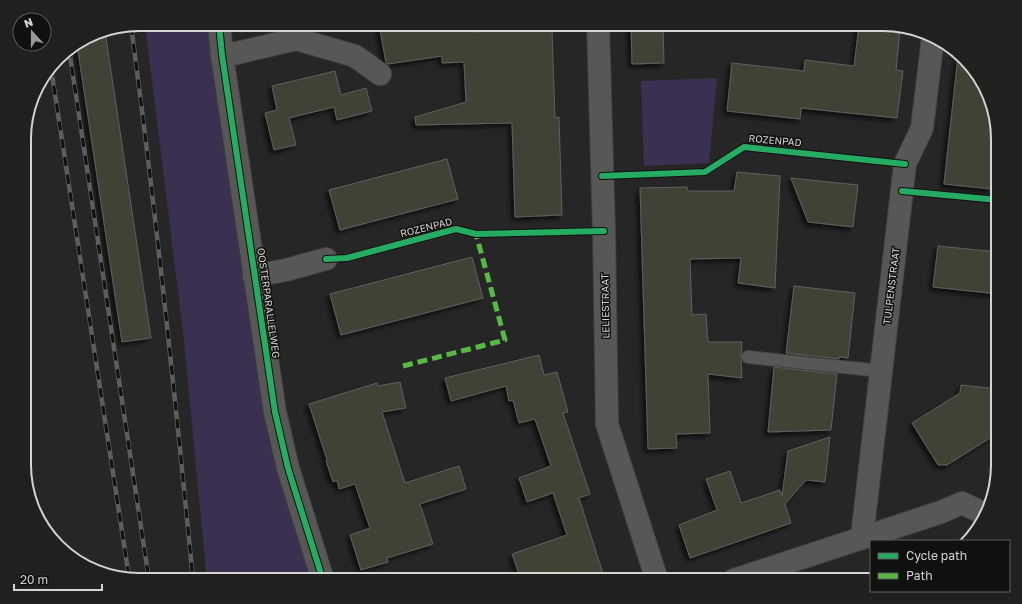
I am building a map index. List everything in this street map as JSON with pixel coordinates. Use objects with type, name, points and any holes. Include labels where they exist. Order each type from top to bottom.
[{"type":"street","name":"OOSTERPARALLELWEG","points":[[220,31],[254,276],[280,440],[321,573]]},
{"type":"street","name":"LELIESTRAAT","points":[[598,31],[607,424],[655,573]]},
{"type":"street","points":[[222,55],[237,53],[296,39],[355,56],[380,74]]},
{"type":"street","name":"TULPENSTRAAT","points":[[862,537],[905,164],[922,128],[932,43]]},
{"type":"street","points":[[254,276],[326,260]]},
{"type":"street","points":[[755,573],[941,512],[962,503],[980,512]]},
{"type":"lane","points":[[748,357],[881,371]]},
{"type":"shaded area","points":[[146,31],[209,31],[214,82],[263,412],[275,466],[309,573],[206,573],[183,331]]},
{"type":"shaded area","points":[[717,78],[709,163],[644,166],[641,81]]},
{"type":"building","points":[[380,31],[552,31],[555,118],[559,117],[562,215],[515,217],[512,123],[416,125],[415,117],[466,102],[464,62],[442,63],[442,56],[388,64],[386,63]]},
{"type":"building","points":[[631,31],[663,31],[664,63],[632,64]]},
{"type":"building","points":[[858,31],[900,33],[896,70],[903,71],[897,118],[801,108],[800,119],[727,111],[732,63],[804,71],[805,60],[854,66]]},
{"type":"building","points":[[106,37],[151,338],[122,342],[78,50],[91,42]]},
{"type":"building","points":[[957,61],[973,79],[980,91],[989,118],[991,132],[991,189],[944,184]]},
{"type":"building","points":[[335,71],[341,95],[366,88],[372,111],[337,120],[334,107],[289,118],[296,145],[274,150],[265,113],[277,110],[272,86]]},
{"type":"building","points":[[447,159],[458,199],[340,230],[329,190]]},
{"type":"building","points":[[737,172],[780,176],[775,288],[738,283],[741,258],[690,259],[692,315],[706,314],[708,342],[742,342],[742,378],[708,374],[710,433],[676,434],[677,448],[648,449],[640,188],[687,187],[688,191],[734,191]]},
{"type":"building","points":[[791,178],[858,185],[853,227],[808,222]]},
{"type":"building","points":[[938,246],[991,251],[991,293],[933,287]]},
{"type":"building","points":[[472,257],[483,298],[341,335],[330,294]]},
{"type":"building","points":[[794,286],[855,293],[848,358],[839,357],[839,359],[786,353]]},
{"type":"building","points":[[539,355],[544,375],[557,372],[568,412],[563,413],[590,494],[579,498],[603,573],[519,573],[512,554],[567,535],[553,493],[527,502],[519,478],[551,466],[535,419],[519,423],[513,400],[509,401],[506,386],[451,401],[445,378]]},
{"type":"building","points":[[774,367],[837,374],[831,430],[768,432]]},
{"type":"building","points":[[400,382],[406,408],[382,412],[405,483],[459,466],[466,489],[420,504],[433,544],[387,558],[388,562],[361,570],[350,535],[370,528],[355,484],[339,489],[337,480],[333,482],[309,404],[377,383],[378,386]]},
{"type":"building","points":[[961,385],[991,388],[991,437],[947,465],[938,465],[912,423],[960,393]]},
{"type":"building","points":[[830,437],[825,482],[806,480],[785,504],[791,523],[690,558],[679,525],[717,510],[706,479],[730,471],[741,503],[780,490],[782,496],[788,451]]},
{"type":"railway","points":[[132,32],[165,303],[192,573]]},
{"type":"railway","points":[[70,56],[148,573]]},
{"type":"railway","points":[[52,75],[128,572]]},
{"type":"marked path","points":[[403,366],[505,340],[476,234]]},
{"type":"cycle path","points":[[220,31],[275,412],[288,468],[321,573]]},
{"type":"cycle path","name":"ROZENPAD","points":[[602,176],[705,172],[744,147],[905,164]]},
{"type":"cycle path","points":[[902,191],[991,199]]},
{"type":"cycle path","name":"ROZENPAD","points":[[326,259],[347,258],[456,229],[476,234],[604,231]]}]
